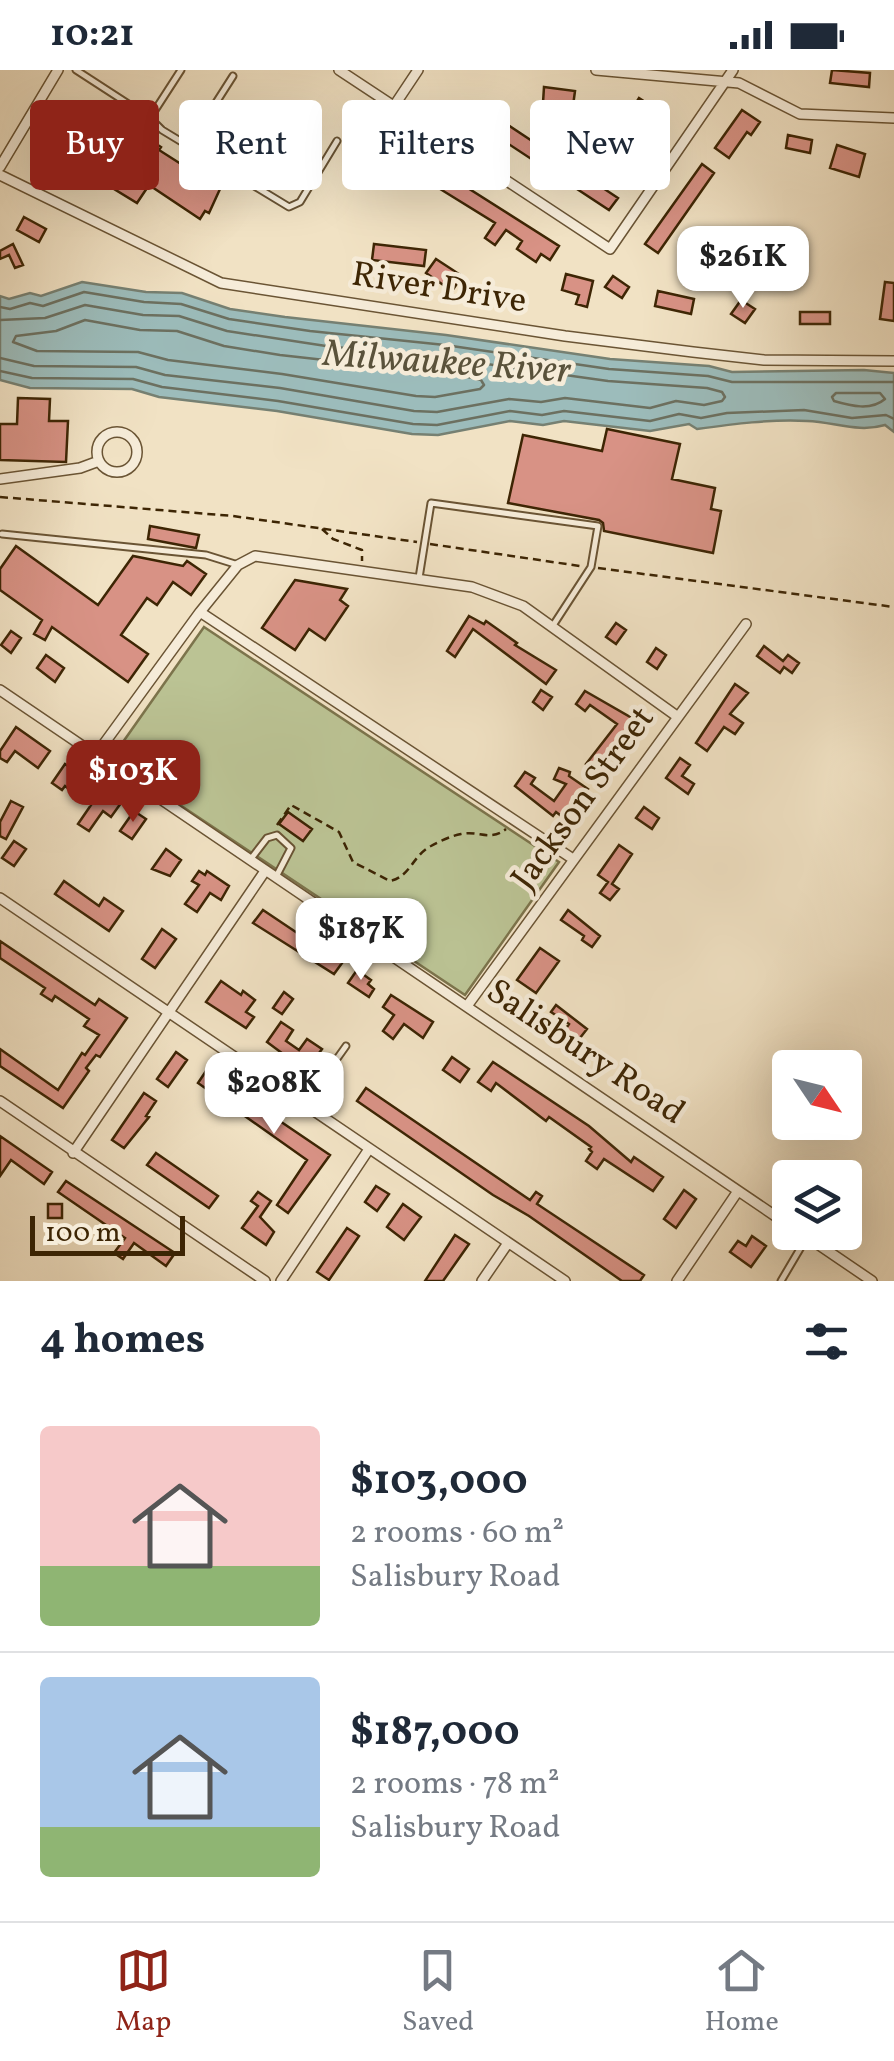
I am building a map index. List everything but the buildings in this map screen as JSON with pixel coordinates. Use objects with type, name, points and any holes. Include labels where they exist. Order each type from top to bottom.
[{"type":"street","points":[[0,167],[58,70]]},
{"type":"street","points":[[339,70],[385,100]]},
{"type":"street","points":[[398,100],[418,70]]},
{"type":"street","points":[[596,70],[739,83],[800,114],[894,118]]},
{"type":"street","points":[[510,183],[610,249],[733,70]]},
{"type":"street","name":"River Drive","points":[[0,175],[220,283],[692,352],[764,360],[894,361]]},
{"type":"street","points":[[120,432],[135,442],[136,456],[129,468],[116,472],[99,461],[97,449],[108,434],[120,432]]},
{"type":"street","points":[[0,478],[80,468],[99,461]]},
{"type":"street","points":[[95,756],[200,612],[238,565],[255,556],[472,587],[523,606],[678,717]]},
{"type":"street","points":[[200,612],[573,859]]},
{"type":"street","name":"Jackson Street","points":[[468,1006],[746,624]]},
{"type":"street","name":"Salisbury Road","points":[[0,690],[772,1214]]},
{"type":"street","points":[[73,1153],[167,1011],[270,874]]},
{"type":"street","points":[[0,898],[566,1281]]},
{"type":"street","points":[[0,1101],[266,1281]]},
{"type":"street","points":[[281,1281],[369,1149]]},
{"type":"street","points":[[677,1281],[738,1191]]},
{"type":"street","points":[[482,1281],[508,1242]]},
{"type":"street","points":[[826,1250],[872,1281]]},
{"type":"lane","points":[[76,70],[122,100]]},
{"type":"lane","points":[[159,104],[181,70]]},
{"type":"lane","points":[[218,100],[233,76]]},
{"type":"lane","points":[[322,166],[337,141]]},
{"type":"lane","points":[[262,190],[289,207],[300,202],[307,190]]},
{"type":"lane","points":[[418,580],[432,503],[598,526],[591,567],[552,627]]},
{"type":"lane","points":[[2,534],[206,556],[238,565]]},
{"type":"lane","points":[[250,860],[271,835],[277,836],[291,848],[286,862],[270,874]]},
{"type":"lane","points":[[304,1105],[346,1046]]},
{"type":"lane","points":[[781,1281],[796,1250]]},
{"type":"path","points":[[0,497],[233,516],[894,607]]},
{"type":"path","points":[[321,528],[332,539],[362,550],[362,572]]},
{"type":"path","points":[[271,835],[291,804],[339,832],[353,862],[393,881],[434,844],[462,834],[495,836],[506,830],[513,819]]},
{"type":"green space","points":[[204,627],[559,862],[465,995],[111,759]]},
{"type":"water","name":"Milwaukee River","points":[[82,282],[182,293],[230,309],[610,359],[709,366],[732,372],[894,373],[894,432],[885,425],[856,428],[793,421],[697,429],[689,424],[650,431],[564,421],[543,425],[510,421],[438,435],[412,434],[277,411],[159,397],[132,389],[30,388],[0,380],[0,296],[41,296]]}]
